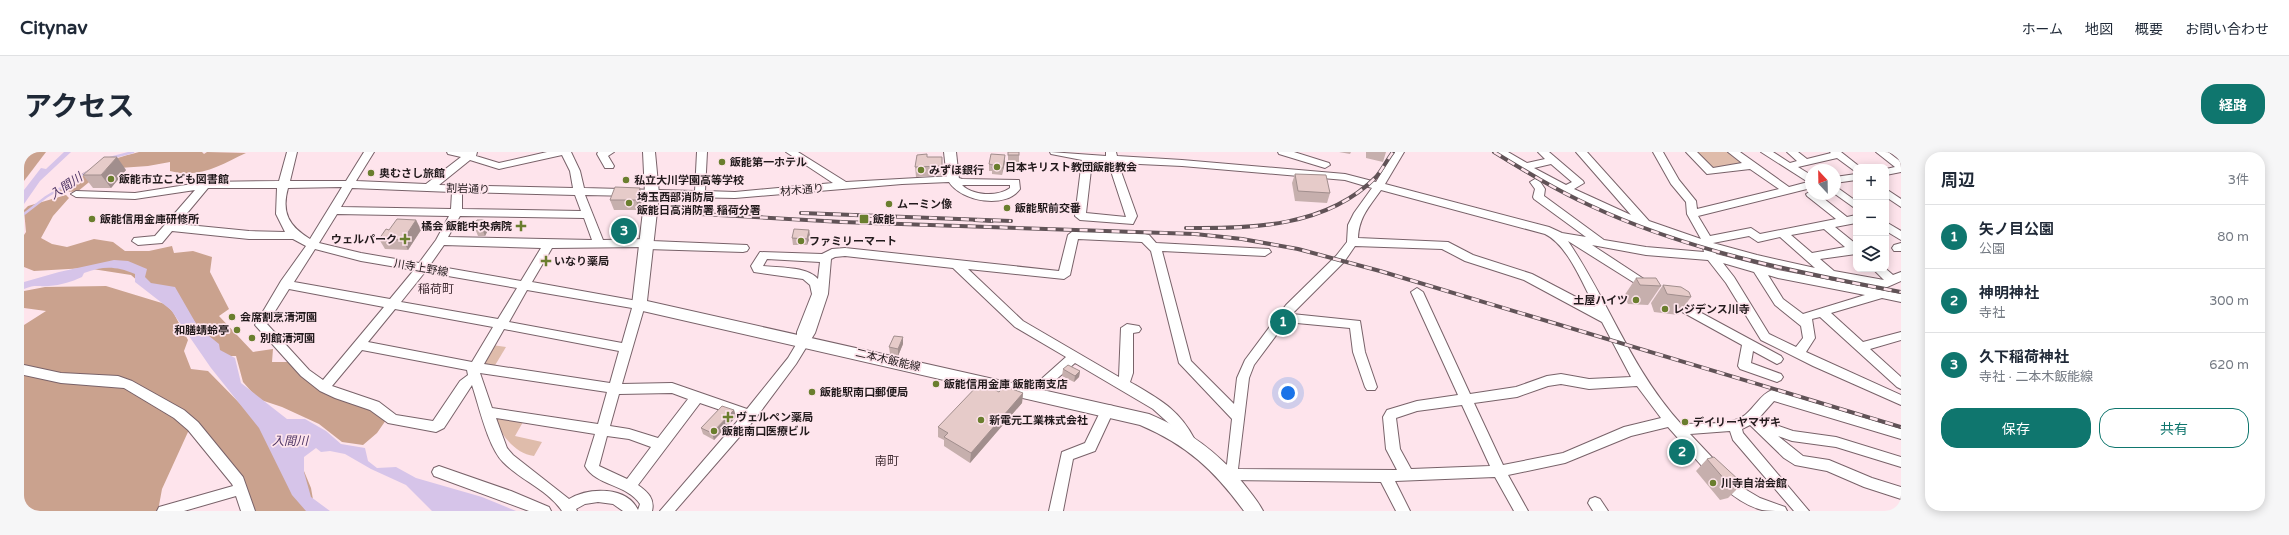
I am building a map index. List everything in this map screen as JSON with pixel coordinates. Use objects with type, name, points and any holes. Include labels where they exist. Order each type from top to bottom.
[{"type":"main road","points":[[639,305],[652,194],[649,152]]},
{"type":"main road","points":[[950,152],[952,179]]},
{"type":"main road","name":"二本木飯能線","points":[[639,305],[1108,410],[1161,426],[1188,440],[1204,452],[1226,474],[1254,511]]},
{"type":"street","name":"川寺上野線","points":[[292,152],[284,185],[281,214],[287,227],[295,236],[312,245],[332,252],[639,305]]},
{"type":"street","points":[[369,152],[261,325],[305,373],[324,388],[339,395],[374,406],[393,418],[436,427],[440,424],[464,384],[474,372],[500,325],[525,286],[549,244]]},
{"type":"street","points":[[452,152],[472,154],[491,166],[499,166],[561,152]]},
{"type":"street","points":[[566,152],[575,171],[579,192],[599,244]]},
{"type":"street","points":[[608,152],[602,154],[609,166]]},
{"type":"street","points":[[700,195],[702,152]]},
{"type":"street","points":[[791,152],[844,186]]},
{"type":"street","points":[[1055,152],[1088,158],[1112,156],[1345,177],[1549,231],[1559,236],[1646,251],[1709,247],[1751,232],[1758,238],[1850,220]]},
{"type":"street","points":[[1283,152],[1325,165]]},
{"type":"street","points":[[1321,152],[1329,176]]},
{"type":"street","points":[[1226,474],[1233,466],[1243,378],[1249,363],[1283,317],[1340,259],[1352,242],[1354,225],[1359,212],[1379,186],[1399,152]]},
{"type":"street","points":[[1501,152],[1524,167],[1566,189],[1646,225],[1709,247],[1758,260],[1892,284]]},
{"type":"street","points":[[1543,152],[1579,183],[1566,189]]},
{"type":"street","points":[[1582,152],[1646,225]]},
{"type":"street","points":[[1658,152],[1675,182],[1691,201],[1692,214],[1709,247],[1765,336],[1798,354],[1901,400]]},
{"type":"street","points":[[1691,152],[1711,172],[1752,165]]},
{"type":"street","points":[[1733,152],[1788,191]]},
{"type":"street","points":[[1766,152],[1789,166],[1805,184]]},
{"type":"street","points":[[1792,152],[1805,162]]},
{"type":"street","points":[[1881,152],[1899,165],[1889,170]]},
{"type":"street","points":[[1789,166],[1837,153],[1853,166]]},
{"type":"street","points":[[428,188],[472,154]]},
{"type":"street","points":[[1088,158],[1078,214],[1082,217],[1129,221],[1132,216],[1120,182],[1114,172],[1112,156]]},
{"type":"street","points":[[1524,167],[1554,160]]},
{"type":"street","points":[[1841,179],[1853,177]]},
{"type":"street","name":"材木通り","points":[[652,194],[735,195],[952,179],[961,182],[1015,182],[1015,189],[1003,195],[975,196],[962,191],[952,179]]},
{"type":"street","points":[[1535,182],[1540,189],[1538,197],[1602,243]]},
{"type":"street","name":"割岩通り","points":[[76,194],[135,196],[204,185],[348,184],[457,189],[652,194]]},
{"type":"street","points":[[138,241],[158,240],[171,227],[204,185]]},
{"type":"street","points":[[324,388],[422,268],[441,241],[456,214],[457,189]]},
{"type":"street","points":[[1692,214],[1788,191],[1805,189]]},
{"type":"street","points":[[1841,194],[1853,204]]},
{"type":"street","points":[[1889,194],[1901,204]]},
{"type":"street","points":[[1824,200],[1850,220]]},
{"type":"street","points":[[332,210],[456,214],[588,215]]},
{"type":"street","points":[[1109,220],[1109,236]]},
{"type":"street","points":[[1826,225],[1853,247]]},
{"type":"street","points":[[171,227],[236,232],[255,236],[295,236]]},
{"type":"street","points":[[1889,228],[1901,236]]},
{"type":"street","points":[[1782,233],[1830,274]]},
{"type":"street","points":[[802,341],[803,332],[818,294],[814,283],[805,275],[760,271],[757,266],[764,255],[824,258],[832,253],[845,252],[1064,275],[1073,235],[1145,238],[1156,250],[1185,363],[1238,417]]},
{"type":"street","points":[[1559,236],[1577,263],[1640,381],[1675,425],[1733,489],[1755,502],[1780,511]]},
{"type":"street","points":[[1573,238],[1644,285],[1777,359]]},
{"type":"street","points":[[441,241],[549,244],[647,244],[743,248]]},
{"type":"street","points":[[1352,242],[1444,245],[1456,254],[1505,268],[1532,279],[1607,319]]},
{"type":"street","points":[[1153,247],[1265,252]]},
{"type":"street","points":[[1709,247],[1759,270],[1892,284]]},
{"type":"street","points":[[1810,256],[1853,249]]},
{"type":"street","points":[[667,511],[780,379],[802,341],[809,333],[825,285],[827,262],[824,258]]},
{"type":"street","points":[[956,264],[1019,324],[1123,383],[1168,413],[1178,424],[1188,440]]},
{"type":"street","points":[[1759,270],[1779,302],[1807,324]]},
{"type":"street","points":[[1882,272],[1901,298]]},
{"type":"street","points":[[286,284],[627,348]]},
{"type":"street","points":[[1798,354],[1809,338],[1807,324],[1808,316],[1822,312],[1892,284]]},
{"type":"street","points":[[1416,292],[1499,471],[1521,511]]},
{"type":"street","points":[[639,305],[616,389],[601,431],[592,466],[595,471],[628,487],[644,497],[647,503],[645,511]]},
{"type":"street","points":[[1822,312],[1901,384]]},
{"type":"street","points":[[1283,317],[1356,324],[1359,352],[1371,387]]},
{"type":"street","points":[[1123,383],[1127,373],[1127,328],[1135,329]]},
{"type":"street","points":[[1860,347],[1900,337]]},
{"type":"street","points":[[1748,344],[1744,366],[1777,380],[1777,355],[1784,346]]},
{"type":"street","points":[[360,345],[474,372],[616,389],[672,388],[750,415]]},
{"type":"street","points":[[1033,393],[1075,356]]},
{"type":"street","points":[[24,370],[47,377],[100,379],[128,384],[179,414],[193,426],[238,481],[248,511]]},
{"type":"street","points":[[474,372],[500,451],[508,460],[563,501],[569,509],[585,498],[602,496],[625,503],[632,511]]},
{"type":"street","points":[[1407,475],[1394,449],[1390,416],[1416,406],[1517,392],[1534,384],[1561,379],[1589,384],[1640,381]]},
{"type":"street","points":[[1226,474],[1385,476],[1499,471],[1533,466],[1565,458],[1629,431],[1675,425],[1740,425],[1752,420],[1772,395],[1901,434]]},
{"type":"street","points":[[628,487],[697,397]]},
{"type":"street","points":[[1056,511],[1067,456],[1090,447],[1108,410]]},
{"type":"street","points":[[487,412],[601,431],[629,434],[660,444]]},
{"type":"street","points":[[1752,420],[1792,436],[1836,442],[1901,462]]},
{"type":"street","points":[[1752,420],[1789,454],[1800,461],[1829,466],[1869,483],[1901,492]]},
{"type":"street","points":[[1734,426],[1738,436],[1802,511]]},
{"type":"street","points":[[439,472],[506,495],[544,511]]},
{"type":"street","points":[[1385,476],[1403,511]]},
{"type":"street","points":[[164,511],[241,489]]},
{"type":"shaded area","points":[[24,152],[46,152],[24,181]]},
{"type":"shaded area","points":[[139,152],[202,152],[204,154],[207,152],[246,153],[210,170],[200,172],[181,173],[170,171],[170,162],[148,166],[105,169],[77,192],[58,191],[78,176],[96,166]]},
{"type":"shaded area","points":[[1691,152],[1733,152],[1752,165],[1711,172]]},
{"type":"shaded area","points":[[66,195],[69,198],[53,216],[41,238],[52,244],[67,247],[94,239],[113,242],[125,251],[149,251],[172,246],[174,253],[193,251],[212,257],[210,272],[229,309],[219,316],[253,352],[273,349],[272,362],[290,362],[323,392],[372,408],[386,420],[377,433],[363,445],[342,442],[319,424],[282,407],[258,399],[243,382],[236,356],[219,356],[192,318],[131,275],[86,268],[34,271],[24,267],[24,235],[26,232],[24,210],[28,206]]},
{"type":"shaded area","points":[[106,286],[165,304],[173,312],[188,340],[184,351],[191,369],[208,371],[261,425],[299,459],[311,488],[315,511],[256,511],[193,421],[162,489],[158,511],[24,511],[24,325],[46,311],[24,308],[24,291],[45,287]]},
{"type":"shaded area","points":[[492,345],[506,347],[494,367],[480,365]]},
{"type":"shaded area","points":[[498,416],[523,422],[515,436],[542,442],[534,456],[521,452],[506,439],[495,421]]},
{"type":"water","name":"入間川","points":[[64,152],[71,152],[40,181],[24,204],[24,190],[41,168],[46,169]]},
{"type":"water","name":"入間川","points":[[114,260],[128,261],[147,269],[145,277],[151,283],[175,287],[198,327],[219,344],[220,350],[235,358],[241,383],[287,419],[305,419],[326,431],[341,444],[365,448],[368,461],[377,468],[396,467],[416,478],[482,497],[516,511],[432,511],[406,485],[371,469],[345,454],[330,451],[321,452],[316,448],[304,457],[304,472],[311,497],[330,511],[306,511],[292,495],[259,428],[211,368],[171,310],[135,282],[135,274],[121,269],[104,268],[84,273],[82,277],[66,283],[49,286],[34,286],[24,289],[24,282],[59,272]]},
{"type":"building","points":[[1008,152],[1019,152],[1019,155],[1008,155]]},
{"type":"building","points":[[927,154],[927,157],[942,157],[942,166],[915,167],[917,155]]},
{"type":"building","points":[[991,154],[1005,155],[1003,168],[992,168],[993,165],[989,164]]},
{"type":"building","points":[[104,157],[117,157],[101,175],[83,175]]},
{"type":"building","points":[[1295,174],[1326,175],[1330,193],[1298,191]]},
{"type":"building","points":[[615,187],[640,188],[636,200],[610,200]]},
{"type":"building","points":[[397,219],[416,220],[403,240],[379,239],[386,229],[389,230]]},
{"type":"building","points":[[477,220],[484,220],[481,226],[474,226]]},
{"type":"building","points":[[794,229],[809,230],[807,239],[792,238]]},
{"type":"building","points":[[1636,278],[1656,278],[1661,286],[1640,285]]},
{"type":"building","points":[[1663,285],[1681,287],[1689,292],[1691,297],[1667,294]]},
{"type":"building","points":[[894,336],[903,337],[898,349],[889,347]]},
{"type":"building","points":[[1068,365],[1080,371],[1075,376],[1063,369]]},
{"type":"building","name":"新電元工業株式会社","points":[[981,382],[999,392],[1004,386],[1023,393],[971,453],[944,437],[948,433],[938,427]]},
{"type":"building","points":[[722,406],[734,410],[712,433],[701,428]]},
{"type":"building","points":[[1714,457],[1741,482],[1738,483],[1740,486],[1731,487],[1707,459]]},
{"type":"waterway","name":"入間川","points":[[110,158],[133,152]]},
{"type":"waterway","name":"入間川","points":[[24,214],[46,197],[89,171]]},
{"type":"railway","points":[[1186,228],[1262,225],[1287,222],[1311,215],[1335,206],[1356,194],[1376,177],[1393,152]]},
{"type":"railway","points":[[1494,152],[1541,180],[1589,205],[1664,235],[1782,268],[1901,292]]},
{"type":"railway","points":[[664,212],[842,222],[1195,234],[1242,239],[1298,249],[1380,271],[1901,427]]},
{"type":"railway","points":[[801,213],[1011,221]]},
{"type":"railway","points":[[975,220],[992,221]]},
{"type":"place","name":"飯能第一ホテル","points":[[722,162]]},
{"type":"place","name":"日本キリスト教団飯能教会","points":[[997,167]]},
{"type":"place","name":"みずほ銀行","points":[[921,170]]},
{"type":"place","name":"奥むさし旅館","points":[[371,173]]},
{"type":"place","name":"飯能市立こども図書館","points":[[111,179]]},
{"type":"place","name":"私立大川学園高等学校","points":[[626,180]]},
{"type":"place","name":"埼玉西部消防局 飯能日高消防署 稲荷分署","points":[[629,203]]},
{"type":"place","name":"ムーミン像","points":[[889,204]]},
{"type":"place","name":"飯能駅前交番","points":[[1007,208]]},
{"type":"place","name":"飯能信用金庫研修所","points":[[92,219]]},
{"type":"place","name":"飯能","points":[[864,219]]},
{"type":"place","name":"橘会 飯能中央病院","points":[[521,226]]},
{"type":"place","name":"久下稲荷神社","points":[[624,231]]},
{"type":"place","name":"ウェルパーク","points":[[405,239]]},
{"type":"place","name":"ファミリーマート","points":[[801,241]]},
{"type":"place","name":"いなり薬局","points":[[546,261]]},
{"type":"place","name":"土屋ハイツ","points":[[1636,300]]},
{"type":"place","name":"レジデンス川寺","points":[[1665,309]]},
{"type":"place","name":"会席割烹清河園","points":[[232,317]]},
{"type":"place","name":"矢ノ目公園","points":[[1283,322]]},
{"type":"place","name":"和膳蜻蛉亭","points":[[237,330]]},
{"type":"place","name":"別館清河園","points":[[252,338]]},
{"type":"place","name":"飯能信用金庫 飯能南支店","points":[[936,384]]},
{"type":"place","name":"飯能駅南口郵便局","points":[[812,392]]},
{"type":"place","name":"ヴェルペン薬局","points":[[728,417]]},
{"type":"place","name":"新電元工業株式会社","points":[[981,420]]},
{"type":"place","name":"デイリーヤマザキ","points":[[1685,422]]},
{"type":"place","name":"飯能南口医療ビル","points":[[714,431]]},
{"type":"place","name":"神明神社","points":[[1682,452]]},
{"type":"place","name":"川寺自治会館","points":[[1713,483]]},
{"type":"district","name":"稲荷町","points":[[436,289]]},
{"type":"district","name":"南町","points":[[887,461]]}]
